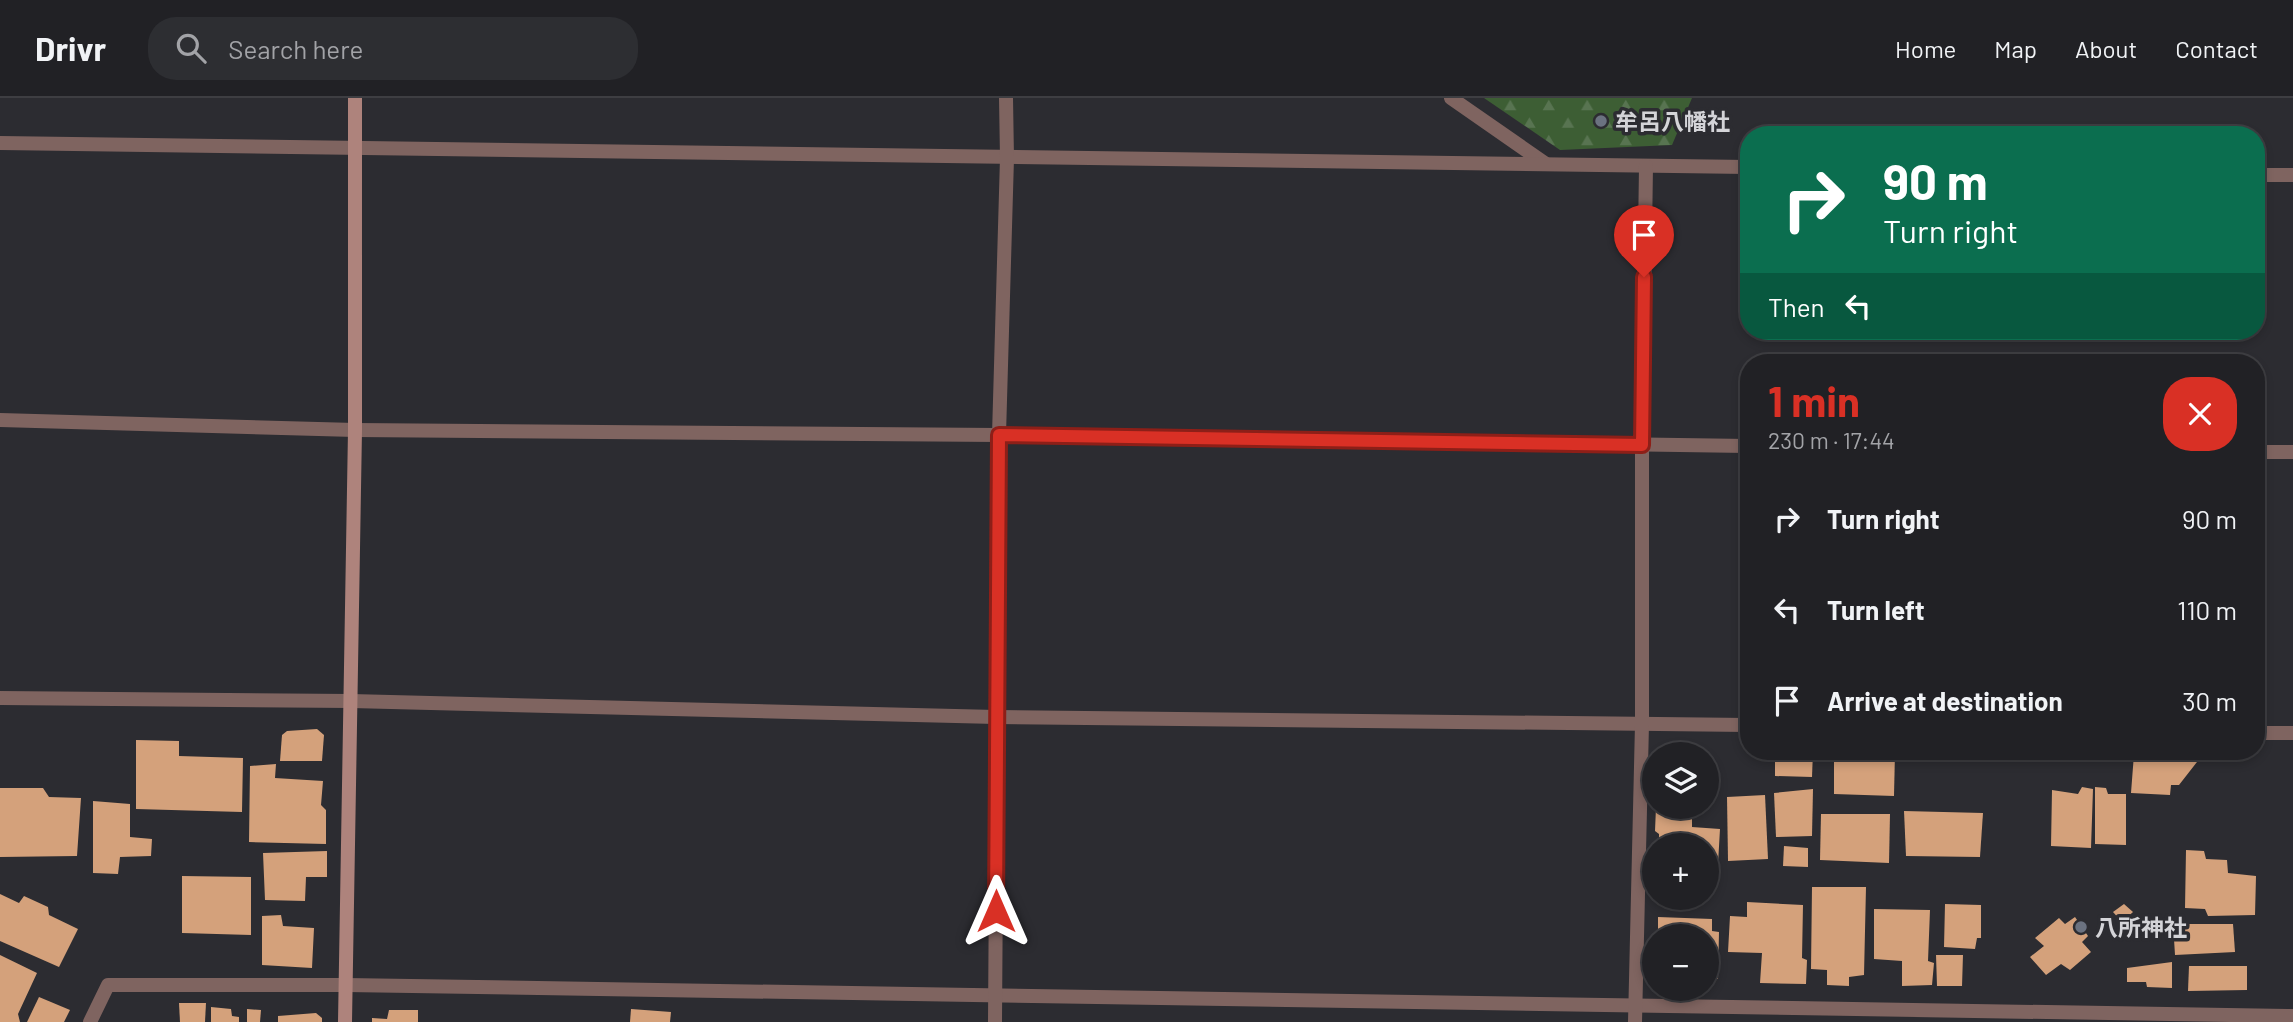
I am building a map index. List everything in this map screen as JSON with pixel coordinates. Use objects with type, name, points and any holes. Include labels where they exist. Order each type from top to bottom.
[{"type":"street","points":[[345,1022],[355,430],[355,98]]},
{"type":"street","points":[[995,1022],[999,435],[1007,158],[1006,98]]},
{"type":"street","points":[[1451,98],[1546,164]]},
{"type":"street","points":[[0,143],[1740,167]]},
{"type":"street","points":[[1635,1022],[1642,724],[1646,166]]},
{"type":"street","points":[[2265,175],[2293,175]]},
{"type":"street","points":[[0,421],[355,430],[999,435],[1740,446]]},
{"type":"street","points":[[2265,452],[2293,452]]},
{"type":"street","points":[[0,698],[351,701],[996,717],[1740,725]]},
{"type":"street","points":[[2265,733],[2293,733]]},
{"type":"street","points":[[90,1022],[108,985],[346,985],[2293,1016]]},
{"type":"green space","name":"牟呂八幡社","points":[[1484,98],[1692,98],[1672,145],[1560,150]]},
{"type":"building","points":[[317,729],[324,735],[322,761],[280,761],[282,735],[287,731]]},
{"type":"building","points":[[136,740],[179,741],[179,756],[243,758],[242,812],[136,809]]},
{"type":"building","points":[[1775,760],[1813,760],[1812,777],[1775,776]]},
{"type":"building","points":[[1834,760],[1895,760],[1894,796],[1834,794]]},
{"type":"building","points":[[2134,760],[2199,760],[2179,785],[2171,785],[2170,795],[2131,793]]},
{"type":"building","points":[[276,764],[275,778],[323,781],[321,805],[326,810],[326,844],[249,842],[250,766]]},
{"type":"building","points":[[2082,787],[2093,789],[2091,848],[2051,846],[2052,790],[2078,794]]},
{"type":"building","points":[[2095,787],[2106,788],[2108,794],[2126,794],[2126,845],[2095,844]]},
{"type":"building","points":[[0,788],[43,788],[49,797],[81,798],[77,856],[0,857]]},
{"type":"building","points":[[1813,789],[1812,836],[1776,837],[1774,793]]},
{"type":"building","points":[[1765,795],[1768,859],[1728,861],[1727,797]]},
{"type":"building","points":[[93,801],[130,804],[130,837],[152,839],[151,856],[120,857],[118,874],[93,873]]},
{"type":"building","points":[[1904,811],[1983,813],[1980,857],[1906,856]]},
{"type":"building","points":[[1821,814],[1890,814],[1889,863],[1820,860]]},
{"type":"building","points":[[1656,819],[1692,819],[1692,827],[1720,829],[1719,846],[1719,833],[1655,831]]},
{"type":"building","points":[[1784,846],[1808,848],[1808,867],[1783,866]]},
{"type":"building","points":[[2186,850],[2204,851],[2206,859],[2227,860],[2228,873],[2256,876],[2255,915],[2208,916],[2205,909],[2185,908]]},
{"type":"building","points":[[327,851],[327,877],[306,877],[305,901],[265,900],[263,853]]},
{"type":"building","points":[[182,876],[251,877],[251,935],[182,933]]},
{"type":"building","points":[[1812,887],[1866,887],[1864,975],[1849,977],[1849,986],[1827,985],[1827,970],[1811,969]]},
{"type":"building","points":[[0,894],[19,903],[24,896],[48,907],[49,915],[78,929],[59,967],[0,941]]},
{"type":"building","points":[[1747,902],[1803,905],[1802,958],[1807,960],[1806,984],[1760,983],[1762,953],[1728,952],[1730,916],[1747,917]]},
{"type":"building","points":[[1945,904],[1981,905],[1981,938],[1977,938],[1975,949],[1944,947]]},
{"type":"building","points":[[2124,904],[2133,912],[2122,922],[2113,912]]},
{"type":"building","points":[[1874,909],[1930,910],[1928,961],[1934,963],[1932,985],[1902,986],[1902,961],[1874,959]]},
{"type":"building","points":[[281,915],[283,926],[314,928],[312,968],[262,965],[262,916]]},
{"type":"building","points":[[1658,917],[1712,919],[1712,924],[1658,924]]},
{"type":"building","points":[[2075,917],[2088,936],[2082,942],[2091,952],[2070,970],[2061,964],[2046,975],[2030,957],[2044,946],[2035,938],[2059,918],[2065,924]]},
{"type":"building","points":[[2173,924],[2233,924],[2235,952],[2175,955]]},
{"type":"building","points":[[0,955],[37,973],[18,1014],[20,1022],[0,1022]]},
{"type":"building","points":[[1936,955],[1963,955],[1962,986],[1937,986]]},
{"type":"building","points":[[2172,962],[2172,988],[2147,987],[2146,982],[2127,982],[2127,968]]},
{"type":"building","points":[[2189,966],[2247,966],[2247,990],[2188,991]]},
{"type":"building","points":[[39,997],[70,1010],[64,1022],[27,1022]]},
{"type":"building","points":[[179,1003],[206,1003],[205,1022],[180,1022]]},
{"type":"building","points":[[211,1007],[231,1009],[232,1016],[239,1017],[239,1022],[211,1022]]},
{"type":"building","points":[[247,1009],[261,1010],[260,1022],[247,1022]]},
{"type":"building","points":[[631,1009],[671,1012],[670,1022],[630,1022]]},
{"type":"building","points":[[389,1010],[418,1010],[418,1022],[372,1022],[372,1018],[387,1019]]},
{"type":"building","points":[[316,1013],[322,1018],[322,1022],[278,1022],[278,1016]]},
{"type":"place","name":"牟呂八幡社","points":[[1601,121]]},
{"type":"place","name":"八所神社","points":[[2081,927]]},
{"type":"route","points":[[996,911],[999,435],[1642,445],[1644,277]]}]
